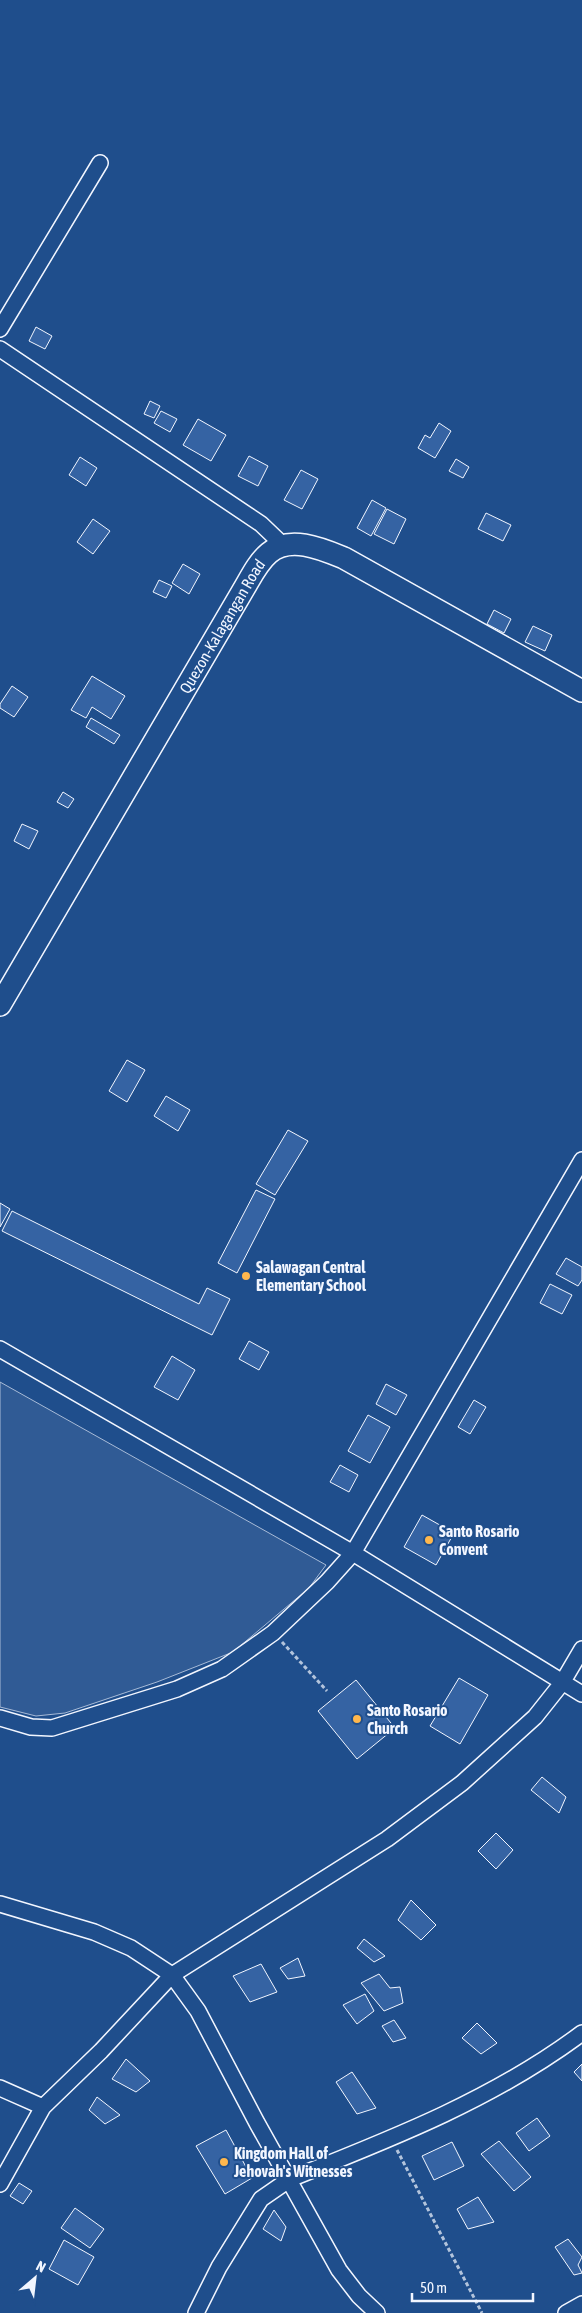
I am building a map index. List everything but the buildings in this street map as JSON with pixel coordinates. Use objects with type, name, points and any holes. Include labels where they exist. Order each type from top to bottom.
[{"type":"main road","points":[[284,546],[319,548],[344,558],[582,691]]},
{"type":"main road","name":"Quezon-Kalagangan Road","points":[[0,1005],[242,592],[269,553],[284,546]]},
{"type":"street","points":[[0,329],[100,163]]},
{"type":"street","points":[[0,348],[261,524],[284,546]]},
{"type":"street","points":[[0,1718],[30,1727],[52,1728],[70,1724],[177,1689],[222,1669],[273,1633],[302,1607],[353,1553],[582,1160]]},
{"type":"street","points":[[0,1349],[353,1553],[478,1628],[582,1694]]},
{"type":"street","points":[[0,2184],[43,2107],[101,2051],[172,1975],[387,1839],[462,1783],[535,1717],[562,1683],[582,1649]]},
{"type":"street","points":[[0,1904],[94,1932],[130,1948],[172,1975],[198,2011],[257,2123],[290,2179],[339,2270],[359,2296],[378,2313]]},
{"type":"street","points":[[196,2313],[219,2268],[261,2199],[290,2179],[392,2139],[478,2098],[545,2060],[582,2033]]},
{"type":"street","points":[[0,2088],[43,2107]]},
{"type":"street","points":[[566,2313],[582,2304]]},
{"type":"path","points":[[273,1633],[327,1691]]},
{"type":"path","points":[[392,2139],[482,2313]]},
{"type":"shaded area","points":[[0,1382],[326,1565],[309,1588],[233,1652],[157,1682],[65,1713],[36,1716],[0,1707]]},
{"type":"place","name":"Salawagan Central Elementary School","points":[[246,1276]]},
{"type":"place","name":"Santo Rosario Convent","points":[[429,1540]]},
{"type":"place","name":"Santo Rosario Church","points":[[357,1719]]},
{"type":"place","name":"Kingdom Hall of Jehovah's Witnesses","points":[[224,2162]]}]
